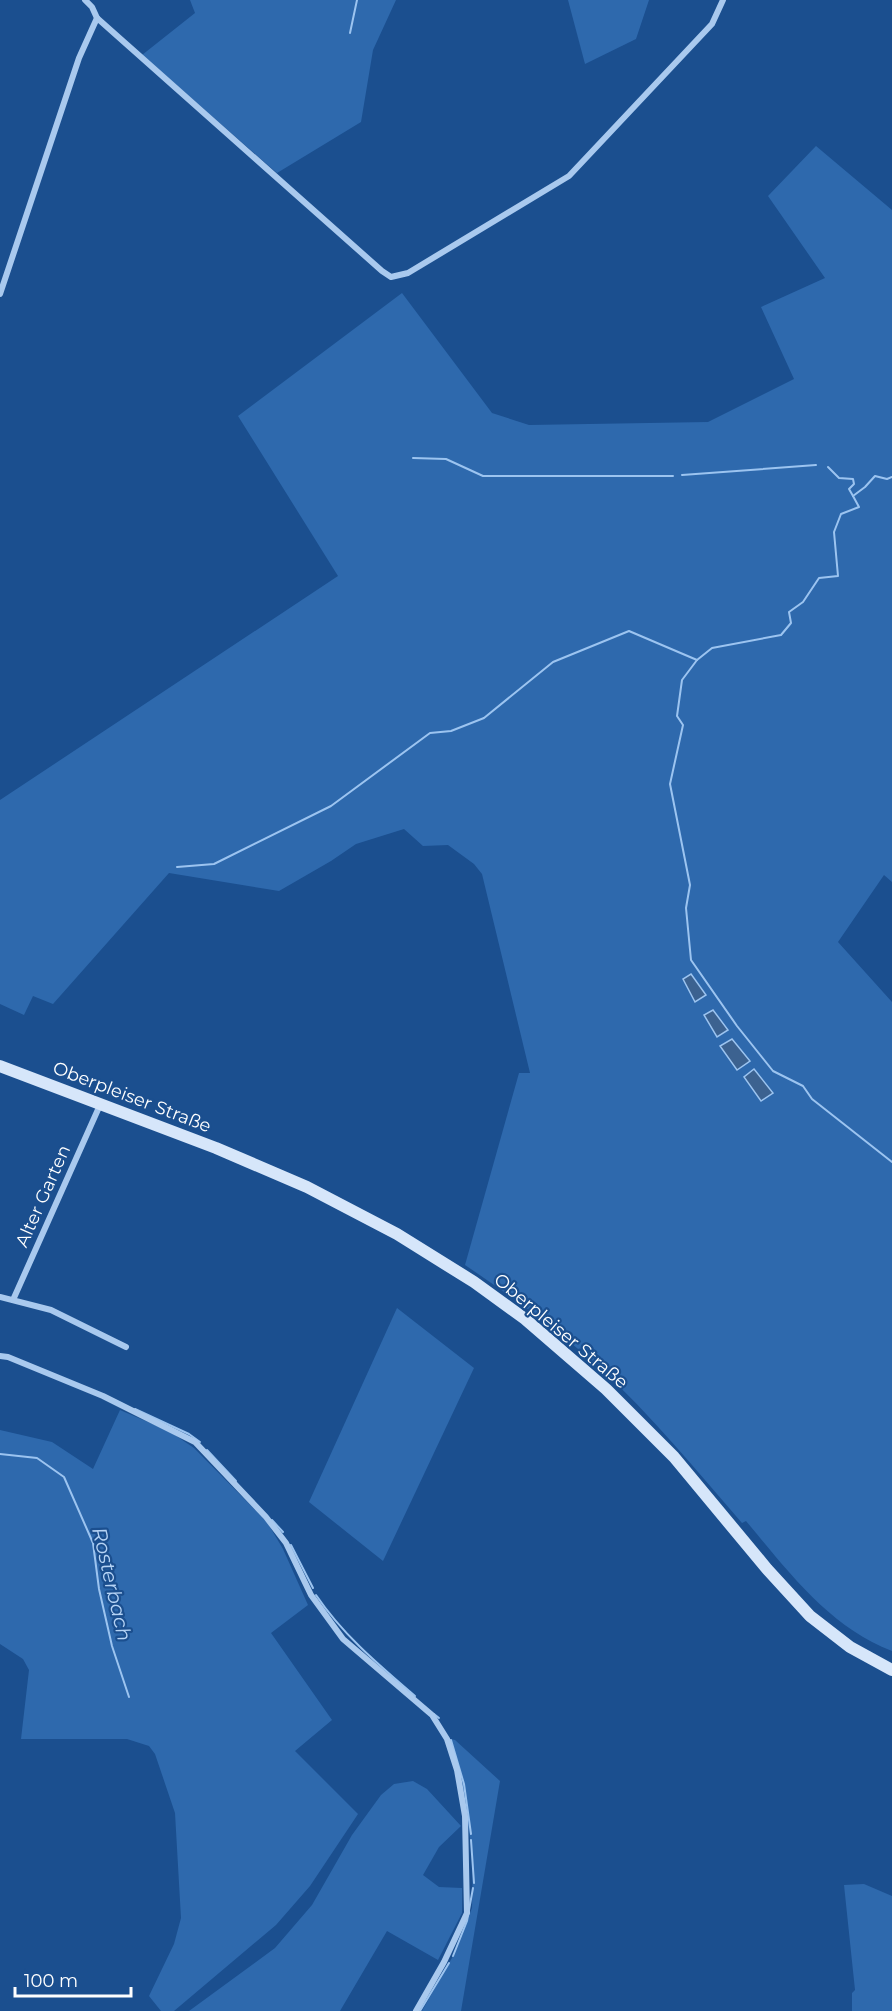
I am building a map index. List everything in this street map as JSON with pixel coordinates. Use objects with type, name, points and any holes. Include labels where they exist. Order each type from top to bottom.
[{"type":"main road","name":"Oberpleiser Straße","points":[[0,1066],[216,1148],[307,1187],[353,1209],[437,1257],[507,1305],[606,1389],[674,1457],[774,1577],[810,1616],[850,1647],[892,1670]]},
{"type":"street","points":[[85,0],[92,7],[97,18],[382,271],[391,276],[408,273],[569,176],[712,24],[723,0]]},
{"type":"street","points":[[0,294],[79,58],[97,18]]},
{"type":"street","name":"Alter Garten","points":[[13,1300],[100,1105]]},
{"type":"street","points":[[0,1297],[51,1310],[126,1347]]},
{"type":"street","points":[[0,1356],[8,1357],[103,1396],[195,1442],[266,1517],[286,1543],[312,1595],[343,1638],[432,1715],[447,1739],[457,1770],[465,1816],[467,1913],[444,1962],[416,2011]]},
{"type":"shaded area","points":[[190,0],[396,0],[373,50],[361,122],[277,173],[142,55],[195,13]]},
{"type":"shaded area","points":[[568,0],[649,0],[636,39],[585,64]]},
{"type":"shaded area","points":[[816,146],[892,210],[892,882],[884,875],[838,942],[892,1002],[892,1651],[869,1641],[849,1628],[811,1596],[746,1521],[742,1523],[655,1424],[600,1368],[534,1314],[465,1265],[519,1073],[530,1073],[482,874],[474,864],[448,845],[423,846],[404,829],[356,844],[279,891],[169,873],[53,1004],[33,996],[24,1015],[0,1004],[0,800],[338,576],[238,416],[402,293],[492,413],[529,425],[708,422],[794,379],[761,307],[825,278],[768,196]]},
{"type":"shaded area","points":[[691,974],[706,995],[695,1002],[683,979]]},
{"type":"shaded area","points":[[713,1010],[728,1030],[717,1037],[704,1015]]},
{"type":"shaded area","points":[[732,1039],[750,1061],[737,1070],[720,1046]]},
{"type":"shaded area","points":[[754,1069],[773,1093],[761,1101],[744,1077]]},
{"type":"shaded area","points":[[397,1308],[474,1368],[383,1561],[309,1502]]},
{"type":"shaded area","points":[[120,1410],[169,1431],[194,1448],[267,1522],[283,1549],[308,1605],[271,1633],[332,1720],[295,1751],[358,1814],[310,1886],[276,1925],[174,2011],[161,2011],[149,1996],[174,1944],[181,1918],[175,1813],[155,1754],[149,1746],[127,1739],[21,1739],[29,1670],[23,1659],[0,1644],[0,1430],[52,1442],[93,1469]]},
{"type":"shaded area","points":[[451,1739],[455,1740],[500,1781],[461,2011],[422,2011],[453,1956],[472,1908],[473,1858],[459,1766]]},
{"type":"shaded area","points":[[413,1781],[427,1789],[461,1826],[439,1847],[423,1875],[439,1887],[462,1888],[462,1913],[438,1960],[387,1931],[340,2011],[189,2011],[275,1948],[312,1905],[352,1835],[381,1795],[394,1784]]},
{"type":"shaded area","points":[[864,1884],[892,1896],[892,2011],[852,2011],[852,1993],[855,1990],[844,1885]]},
{"type":"waterway","points":[[350,33],[357,0]]},
{"type":"waterway","points":[[413,458],[446,459],[483,476],[673,476]]},
{"type":"waterway","points":[[682,475],[816,465]]},
{"type":"waterway","points":[[828,467],[839,478],[853,479],[854,484],[849,489],[853,496]]},
{"type":"waterway","points":[[892,477],[887,479],[875,476],[853,496],[859,507],[841,514],[834,532],[838,576],[819,578],[803,602],[789,612],[791,623],[781,635],[712,648],[697,660],[682,680],[677,716],[683,725],[670,784],[690,885],[686,908],[691,960],[737,1026],[773,1071],[803,1086],[812,1099],[892,1162]]},
{"type":"waterway","points":[[177,867],[214,864],[331,806],[430,733],[451,731],[484,718],[553,662],[629,631],[697,660]]},
{"type":"waterway","points":[[135,1409],[189,1434],[200,1442]]},
{"type":"waterway","points":[[207,1450],[236,1481]]},
{"type":"waterway","name":"Rosterbach","points":[[0,1454],[37,1458],[64,1477],[93,1543],[99,1589],[112,1646],[129,1697]]},
{"type":"waterway","points":[[272,1520],[283,1532]]},
{"type":"waterway","points":[[291,1545],[313,1588]]},
{"type":"waterway","points":[[316,1595],[350,1636],[415,1696]]},
{"type":"waterway","points":[[434,1714],[439,1718]]},
{"type":"waterway","points":[[451,1740],[464,1784],[471,1834]]},
{"type":"waterway","points":[[471,1840],[474,1883]]},
{"type":"waterway","points":[[453,1956],[467,1921],[473,1888]]},
{"type":"waterway","points":[[420,2011],[449,1963]]}]
